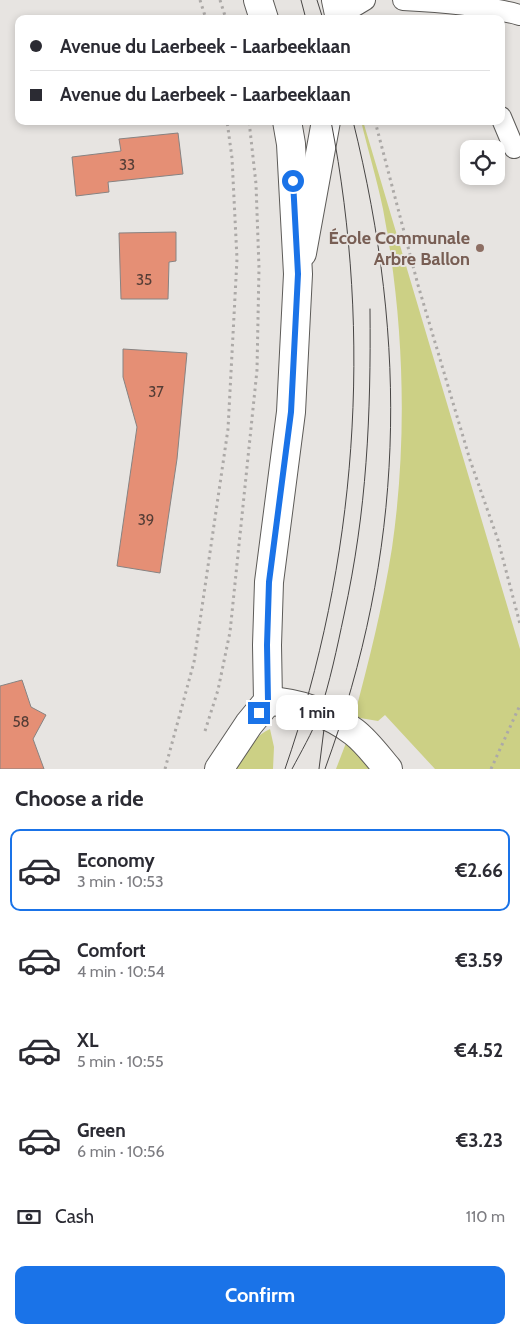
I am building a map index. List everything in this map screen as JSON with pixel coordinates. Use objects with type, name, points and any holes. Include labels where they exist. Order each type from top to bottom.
[{"type":"street","points":[[258,0],[263,15]]},
{"type":"street","points":[[219,769],[249,724],[268,701],[269,582],[291,412],[298,274],[291,144],[288,125]]},
{"type":"street","points":[[298,274],[325,125]]},
{"type":"street","points":[[268,701],[290,702],[305,706],[342,724],[355,732],[368,744],[388,769]]},
{"type":"lane","points":[[338,11],[365,0]]},
{"type":"lane","points":[[404,0],[458,11],[501,10],[520,15]]},
{"type":"lane","points":[[504,125],[514,148]]},
{"type":"path","points":[[200,0],[205,15]]},
{"type":"path","points":[[220,0],[225,15]]},
{"type":"path","points":[[165,769],[196,652],[228,429],[237,259],[232,158],[228,125]]},
{"type":"path","points":[[204,734],[218,690],[230,632],[257,370],[259,268],[257,193],[249,125]]},
{"type":"path","points":[[376,125],[418,285],[470,460],[498,540],[520,624]]},
{"type":"path","points":[[491,769],[520,705]]},
{"type":"green space","points":[[362,125],[364,125],[520,649],[520,769],[435,769],[385,715],[378,721],[354,717],[375,633],[392,548],[400,464],[401,378],[396,293],[381,198]]},
{"type":"green space","points":[[270,729],[274,747],[273,769],[232,769],[253,741]]},
{"type":"green space","points":[[346,743],[372,769],[336,769]]},
{"type":"building","points":[[178,133],[183,174],[108,182],[109,192],[76,196],[72,157],[121,151],[119,139]]},
{"type":"building","points":[[176,232],[176,261],[169,262],[168,299],[121,299],[119,233]]},
{"type":"building","points":[[123,349],[187,353],[177,459],[160,573],[117,566],[137,427],[123,377]]},
{"type":"building","points":[[22,680],[31,707],[46,715],[33,739],[44,769],[0,769],[0,686]]},
{"type":"tram line","points":[[301,0],[305,15]]},
{"type":"tram line","points":[[317,0],[322,15]]},
{"type":"tram line","points":[[285,769],[309,690],[328,611],[342,530],[351,448],[354,367],[352,285],[344,203],[332,125]]},
{"type":"tram line","points":[[325,769],[351,688],[371,607],[384,527],[390,448],[390,368],[383,287],[371,205],[354,125]]},
{"type":"tram line","points":[[292,769],[313,729],[323,703],[352,576],[363,500],[366,463],[370,387],[370,309]]},
{"type":"tram line","points":[[319,769],[327,705]]},
{"type":"place","name":"École Communale Arbre Ballon","points":[[480,248]]},
{"type":"route","points":[[259,713],[268,701],[269,582],[291,412],[298,274],[293,181]]}]
